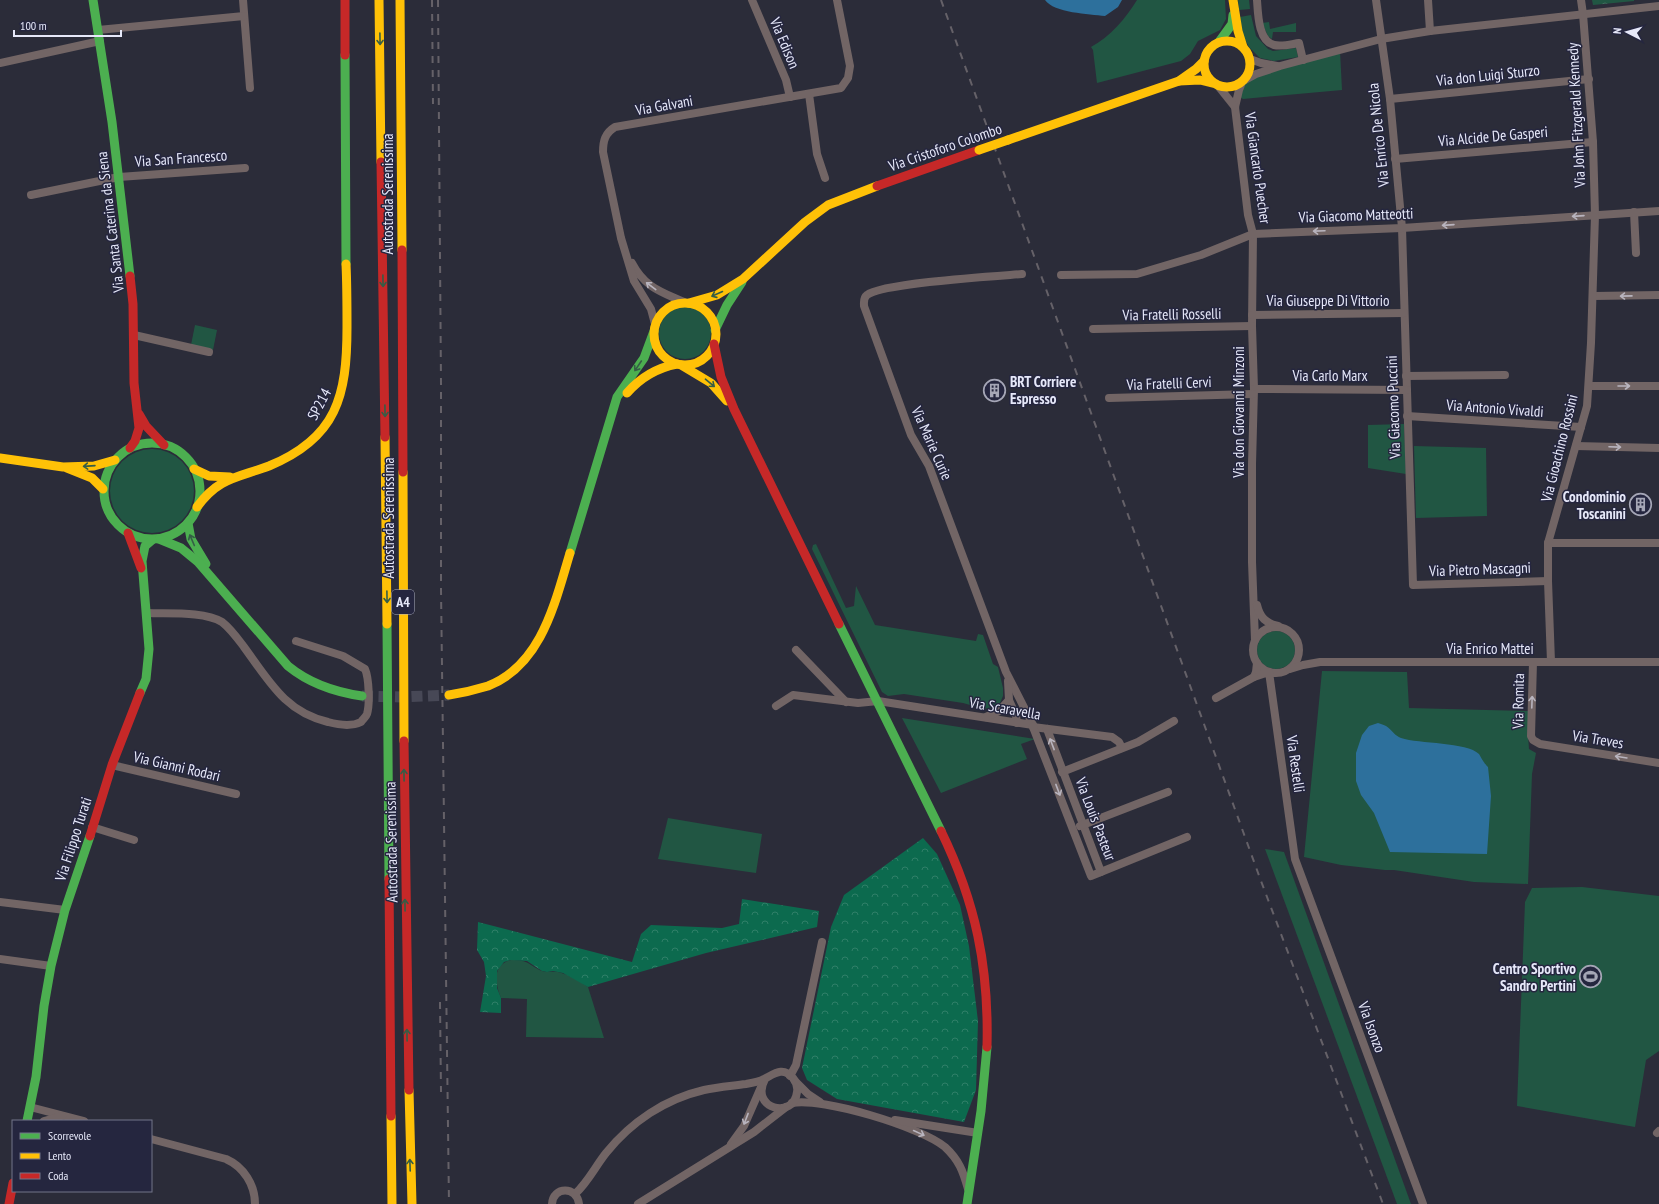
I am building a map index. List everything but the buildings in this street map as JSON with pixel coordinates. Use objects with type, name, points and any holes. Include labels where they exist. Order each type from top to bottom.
[{"type":"main road","points":[[93,0],[98,30]]},
{"type":"main road","name":"SP214","points":[[197,507],[203,498],[215,486],[234,476],[268,466],[293,454],[318,434],[329,421],[342,392],[346,375],[347,291],[345,0]]},
{"type":"main road","name":"Autostrada Serenissima","points":[[379,0],[388,596],[392,1204]]},
{"type":"main road","name":"Autostrada Serenissima","points":[[400,0],[402,566],[406,1010],[412,1204]]},
{"type":"main road","points":[[1233,3],[1238,30],[1243,47],[1250,59],[1250,66],[1244,81],[1227,88],[1216,85],[1205,73],[1204,60],[1209,50],[1219,42],[1232,24],[1233,3]]},
{"type":"main road","name":"Via Santa Caterina da Siena","points":[[98,30],[119,177],[132,287],[134,383],[138,412],[138,435],[130,448]]},
{"type":"main road","points":[[1219,42],[1232,41],[1243,47]]},
{"type":"main road","name":"Via Cristoforo Colombo","points":[[1180,81],[1196,69],[1204,60]]},
{"type":"main road","name":"Via Cristoforo Colombo","points":[[687,303],[717,295],[743,279],[805,222],[828,206],[865,190],[1180,81],[1200,80],[1216,85]]},
{"type":"main road","name":"Via Cristoforo Colombo","points":[[715,330],[727,305],[743,279]]},
{"type":"main road","points":[[449,695],[477,690],[504,677],[515,669],[537,644],[546,627],[554,604],[617,397],[644,358],[660,316],[667,309],[676,304],[687,303],[698,306],[706,312],[712,320],[715,330],[714,344],[721,377],[734,409],[878,701],[952,857],[966,890],[977,931],[986,975],[988,1024],[986,1068],[967,1204]]},
{"type":"main road","points":[[655,328],[655,342],[667,359],[712,383],[734,409]]},
{"type":"main road","points":[[614,406],[632,386],[648,373],[657,369],[678,364],[691,364],[701,360],[709,353],[714,344]]},
{"type":"main road","name":"Via Santa Caterina da Siena","points":[[138,412],[146,426],[164,444]]},
{"type":"main road","points":[[141,444],[164,444],[177,450],[188,460],[194,469],[199,484],[200,496],[197,507],[188,524],[179,531],[170,536],[156,539],[140,538],[128,533],[112,519],[106,505],[104,489],[107,474],[115,460],[130,448],[141,444]]},
{"type":"main road","points":[[0,458],[63,467],[94,466],[115,460]]},
{"type":"main road","points":[[63,467],[92,478],[104,489]]},
{"type":"main road","name":"SP214","points":[[194,469],[209,476],[234,476]]},
{"type":"main road","points":[[188,524],[191,539],[214,579]]},
{"type":"main road","name":"Via Filippo Turati","points":[[128,533],[142,570]]},
{"type":"main road","points":[[156,539],[186,552],[214,579],[280,657],[298,674],[310,682],[334,692],[362,696]]},
{"type":"main road","name":"Via Filippo Turati","points":[[27,1120],[36,1077],[44,1006],[51,966],[65,910],[112,764],[146,679],[149,664],[147,613],[142,570],[144,547],[147,543],[156,539]]},
{"type":"main road","points":[[9,1204],[12,1188]]},
{"type":"street","points":[[243,0],[250,88]]},
{"type":"street","name":"Via Edison","points":[[752,0],[786,80],[790,97]]},
{"type":"street","name":"Via Galvani","points":[[655,328],[651,309],[634,281],[612,203],[603,152],[603,143],[607,133],[615,127],[840,88],[846,82],[850,73],[850,66],[836,0]]},
{"type":"street","points":[[1257,0],[1259,19],[1267,41],[1273,45],[1300,43],[1303,60]]},
{"type":"street","name":"Via Enrico De Nicola","points":[[1376,0],[1390,99],[1394,159],[1402,228]]},
{"type":"street","points":[[1428,0],[1430,31]]},
{"type":"street","name":"Via John Fitzgerald Kennedy","points":[[1581,0],[1593,142],[1595,214]]},
{"type":"street","points":[[1244,81],[1256,74],[1280,66],[1381,39],[1430,31],[1659,6]]},
{"type":"street","points":[[98,30],[244,16]]},
{"type":"street","points":[[0,63],[100,41]]},
{"type":"street","points":[[1250,59],[1261,64],[1280,66]]},
{"type":"street","name":"Via don Luigi Sturzo","points":[[1390,99],[1588,79]]},
{"type":"street","name":"Via Giancarlo Puecher","points":[[1244,81],[1239,90],[1235,107],[1248,215],[1253,234]]},
{"type":"street","name":"Via Giancarlo Puecher","points":[[1216,85],[1235,107]]},
{"type":"street","points":[[809,94],[817,154],[825,178]]},
{"type":"street","name":"Via Alcide De Gasperi","points":[[1394,159],[1593,142]]},
{"type":"street","name":"Via San Francesco","points":[[31,195],[119,177],[245,168]]},
{"type":"street","name":"Via Giacomo Matteotti","points":[[1061,275],[1137,274],[1201,255],[1253,234],[1402,228],[1595,214],[1659,211]]},
{"type":"street","points":[[1634,212],[1636,253]]},
{"type":"street","name":"Via Gioachino Rossini","points":[[1551,662],[1548,543],[1587,406],[1594,296],[1595,214]]},
{"type":"street","name":"Via Giacomo Puccini","points":[[1402,228],[1413,585]]},
{"type":"street","name":"Via don Giovanni Minzoni","points":[[1253,234],[1252,326],[1254,392],[1252,562],[1255,640]]},
{"type":"street","name":"Via Galvani","points":[[626,252],[635,269],[646,282],[659,291],[687,303]]},
{"type":"street","name":"Via Marie Curie","points":[[1022,274],[898,286],[872,292],[866,295],[864,306],[911,435],[929,466],[1006,672],[1033,726]]},
{"type":"street","points":[[1594,296],[1659,295]]},
{"type":"street","name":"Via Giuseppe Di Vittorio","points":[[1252,315],[1404,313]]},
{"type":"street","name":"Via Fratelli Rosselli","points":[[1094,329],[1252,326]]},
{"type":"street","points":[[134,335],[209,352]]},
{"type":"street","points":[[1406,376],[1505,376]]},
{"type":"street","points":[[1589,386],[1659,386]]},
{"type":"street","name":"Via Carlo Marx","points":[[1254,392],[1407,390]]},
{"type":"street","name":"Via Fratelli Cervi","points":[[1108,398],[1254,392]]},
{"type":"street","name":"Via Antonio Vivaldi","points":[[1407,416],[1581,427]]},
{"type":"street","points":[[1576,446],[1659,448]]},
{"type":"street","points":[[1548,543],[1659,543]]},
{"type":"street","name":"Via Pietro Mascagni","points":[[1413,585],[1548,581]]},
{"type":"street","name":"Via don Giovanni Minzoni","points":[[1254,590],[1261,617],[1265,622],[1280,627]]},
{"type":"street","points":[[147,613],[198,616],[221,622],[233,633],[282,698],[295,709],[316,719],[330,723],[349,725],[361,722],[367,714],[368,706],[368,680],[365,669],[343,656],[296,641]]},
{"type":"street","points":[[1254,677],[1257,663],[1253,649],[1255,640],[1261,632],[1266,629],[1280,627],[1293,634],[1299,646],[1298,660],[1290,669],[1278,674],[1262,669],[1257,663]]},
{"type":"street","name":"Via Enrico Mattei","points":[[1299,646],[1305,656],[1310,660],[1320,662]]},
{"type":"street","points":[[796,650],[846,702]]},
{"type":"street","name":"Via Enrico Mattei","points":[[1290,669],[1320,662],[1659,662]]},
{"type":"street","name":"Via Romita","points":[[1533,662],[1531,736],[1533,740]]},
{"type":"street","points":[[1006,672],[1009,700],[1017,722]]},
{"type":"street","points":[[1216,698],[1254,677],[1269,672]]},
{"type":"street","name":"Via Restelli","points":[[1269,672],[1295,859]]},
{"type":"street","name":"Via Scaravella","points":[[776,706],[793,695],[858,703],[878,701],[1017,722],[1047,729],[1112,737],[1119,742],[1122,748]]},
{"type":"street","points":[[985,717],[999,711],[1009,700]]},
{"type":"street","points":[[1051,773],[1138,742],[1174,721]]},
{"type":"street","name":"Via Louis Pasteur","points":[[1033,726],[1090,876],[1101,872],[1047,729]]},
{"type":"street","name":"Via Treves","points":[[1533,740],[1540,744],[1659,763]]},
{"type":"street","name":"Via Gianni Rodari","points":[[112,764],[236,794]]},
{"type":"street","points":[[1073,829],[1168,792]]},
{"type":"street","points":[[92,827],[134,840]]},
{"type":"street","points":[[1101,872],[1187,837]]},
{"type":"street","name":"Via Isonzo","points":[[1295,859],[1423,1204]]},
{"type":"street","points":[[0,902],[65,910]]},
{"type":"street","points":[[638,1204],[763,1126],[789,1105],[797,1093],[793,1078],[822,942]]},
{"type":"street","points":[[0,959],[51,966]]},
{"type":"street","points":[[575,1194],[586,1182],[599,1162],[614,1144],[634,1124],[650,1113],[681,1097],[713,1088],[744,1085],[763,1081],[775,1072],[781,1072],[793,1078],[813,1098],[829,1105]]},
{"type":"street","points":[[725,1149],[740,1132],[753,1102],[760,1094],[763,1081]]},
{"type":"street","points":[[744,1085],[760,1094],[769,1106],[781,1108],[804,1102],[829,1105],[883,1119],[918,1132],[943,1146],[952,1154],[962,1167],[969,1191]]},
{"type":"street","points":[[744,1085],[752,1092],[753,1102]]},
{"type":"street","points":[[30,1106],[80,1120]]},
{"type":"street","points":[[48,1120],[65,1116]]},
{"type":"street","points":[[883,1119],[978,1133]]},
{"type":"street","points":[[152,1139],[226,1159],[234,1164],[248,1178],[253,1190],[255,1204]]},
{"type":"street","points":[[552,1204],[554,1196],[562,1191],[571,1191],[575,1194],[578,1198],[579,1204]]},
{"type":"green space","points":[[1137,0],[1225,0],[1226,19],[1220,30],[1198,41],[1190,54],[1181,61],[1097,83],[1093,50],[1091,47],[1105,38],[1117,26],[1128,14]]},
{"type":"green space","points":[[1238,0],[1249,0],[1250,9],[1239,10]]},
{"type":"green space","points":[[1592,0],[1634,0],[1634,1],[1593,5]]},
{"type":"green space","points":[[1251,15],[1256,36],[1268,49],[1273,51],[1296,48],[1298,57],[1274,61],[1260,58],[1249,47],[1243,36],[1240,17]]},
{"type":"green space","points":[[1269,22],[1270,29],[1296,23],[1296,32],[1273,32],[1272,39],[1268,36],[1262,23]]},
{"type":"green space","points":[[1340,51],[1342,90],[1243,99],[1240,97],[1246,82],[1258,75]]},
{"type":"green space","points":[[680,307],[690,307],[704,314],[711,328],[711,338],[704,352],[690,359],[680,359],[670,355],[663,348],[659,338],[659,328],[663,318],[670,311]]},
{"type":"green space","points":[[195,325],[217,330],[213,350],[191,345]]},
{"type":"green space","points":[[1404,424],[1406,474],[1368,468],[1368,425]]},
{"type":"green space","points":[[1414,446],[1486,448],[1487,516],[1416,518]]},
{"type":"green space","points":[[152,449],[168,452],[182,461],[191,475],[194,491],[191,507],[182,521],[168,530],[152,533],[136,530],[122,521],[113,507],[110,491],[113,475],[122,461],[136,452]]},
{"type":"green space","points":[[816,544],[846,608],[854,606],[856,586],[875,625],[976,641],[978,634],[983,635],[993,664],[998,667],[1003,688],[1003,696],[1000,703],[996,706],[984,709],[963,703],[904,694],[888,696],[882,692],[812,549],[813,545]]},
{"type":"green space","points":[[1276,631],[1289,637],[1295,650],[1289,663],[1276,669],[1263,663],[1257,650],[1263,637]]},
{"type":"green space","points":[[1322,671],[1407,672],[1409,708],[1528,711],[1529,749],[1536,753],[1532,774],[1528,884],[1474,882],[1394,870],[1341,865],[1304,857]]},
{"type":"green space","points":[[902,718],[1035,739],[1021,744],[1027,759],[941,793]]},
{"type":"green space","points":[[668,818],[762,834],[756,873],[658,859]]},
{"type":"green space","points":[[923,838],[937,854],[960,905],[969,946],[978,1021],[976,1090],[964,1122],[837,1099],[807,1080],[802,1068],[831,927],[844,895]]},
{"type":"green space","points":[[1265,849],[1284,852],[1411,1204],[1397,1204]]},
{"type":"green space","name":"Centro Sportivo Sandro Pertini","points":[[1582,887],[1659,896],[1659,1051],[1646,1060],[1635,1127],[1517,1106],[1525,902],[1532,888]]},
{"type":"green space","points":[[742,899],[819,911],[817,927],[706,953],[588,987],[563,973],[542,971],[527,961],[511,960],[504,962],[497,971],[497,988],[501,998],[501,1013],[480,1012],[486,976],[484,962],[477,950],[478,922],[632,962],[641,934],[651,925],[722,928],[739,924]]},
{"type":"green space","points":[[511,960],[525,962],[544,972],[562,973],[574,978],[588,987],[604,1038],[526,1037],[527,999],[501,998],[497,986],[498,970],[505,962]]},
{"type":"water","points":[[1045,0],[1122,0],[1118,7],[1105,16],[1056,8]]},
{"type":"water","points":[[1378,723],[1386,726],[1401,738],[1464,747],[1479,754],[1488,767],[1491,796],[1487,854],[1390,852],[1374,813],[1361,795],[1356,781],[1356,753],[1362,735],[1369,726]]},
{"type":"tunnel","points":[[362,696],[402,697],[449,695]]},
{"type":"railway","points":[[432,0],[433,104]]},
{"type":"railway","points":[[438,0],[441,590],[449,1204]]},
{"type":"railway","points":[[941,0],[1261,881],[1383,1204]]},
{"type":"railway","points":[[440,1002],[441,1092]]},
{"type":"traffic: fast","points":[[93,0],[112,122],[130,276]]},
{"type":"traffic: fast","points":[[1219,42],[1232,24],[1233,15]]},
{"type":"traffic: fast","points":[[345,55],[346,264]]},
{"type":"traffic: fast","points":[[715,330],[727,305],[742,282]]},
{"type":"traffic: fast","points":[[570,553],[617,397],[644,358],[654,331]]},
{"type":"traffic: fast","points":[[152,443],[170,447],[179,451],[186,457],[192,464],[196,473],[200,491],[196,509],[192,518],[186,525],[179,531],[170,535],[152,539],[134,535],[125,531],[118,525],[112,518],[108,509],[104,491],[108,473],[112,464],[118,457],[125,451],[134,447],[152,443]]},
{"type":"traffic: fast","points":[[188,523],[191,539],[206,564]]},
{"type":"traffic: fast","points":[[159,539],[181,548],[198,562],[288,666],[305,678],[323,686],[362,696]]},
{"type":"traffic: fast","points":[[140,693],[146,679],[149,649],[142,561],[145,546],[152,540]]},
{"type":"traffic: fast","points":[[387,624],[389,879]]},
{"type":"traffic: fast","points":[[839,624],[941,831]]},
{"type":"traffic: fast","points":[[27,1120],[36,1077],[44,1006],[51,966],[65,910],[90,836]]},
{"type":"traffic: fast","points":[[967,1204],[981,1111],[987,1047]]},
{"type":"traffic: slow","points":[[379,0],[381,162]]},
{"type":"traffic: slow","points":[[400,0],[402,250]]},
{"type":"traffic: slow","points":[[1233,0],[1238,31],[1243,47]]},
{"type":"traffic: slow","points":[[1232,41],[1236,42],[1246,51],[1249,55],[1250,64],[1249,73],[1240,83],[1232,87],[1222,87],[1214,83],[1205,73],[1204,59],[1208,51],[1218,42],[1232,41]]},
{"type":"traffic: slow","points":[[1008,140],[1179,81],[1196,69],[1204,61]]},
{"type":"traffic: slow","points":[[1179,81],[1200,80],[1212,83]]},
{"type":"traffic: slow","points":[[979,150],[1008,140]]},
{"type":"traffic: slow","points":[[689,303],[717,295],[743,279],[805,222],[828,205],[877,186]]},
{"type":"traffic: slow","points":[[197,507],[205,497],[221,484],[238,476],[269,466],[292,455],[310,442],[324,428],[334,412],[340,394],[346,352],[346,264]]},
{"type":"traffic: slow","points":[[685,303],[697,306],[707,312],[713,322],[716,334],[713,346],[707,356],[697,362],[685,365],[673,362],[663,356],[657,346],[654,334],[657,322],[663,312],[673,306],[685,303]]},
{"type":"traffic: slow","points":[[627,393],[649,374],[662,368],[677,364]]},
{"type":"traffic: slow","points":[[681,365],[711,383],[727,401]]},
{"type":"traffic: slow","points":[[385,437],[387,624]]},
{"type":"traffic: slow","points":[[0,458],[63,467],[94,466],[115,460]]},
{"type":"traffic: slow","points":[[67,468],[92,478],[103,489]]},
{"type":"traffic: slow","points":[[194,469],[209,476],[230,477]]},
{"type":"traffic: slow","points":[[403,472],[404,741]]},
{"type":"traffic: slow","points":[[449,695],[488,686],[506,676],[521,663],[534,648],[552,611],[570,553]]},
{"type":"traffic: slow","points":[[409,1090],[412,1204]]},
{"type":"traffic: slow","points":[[391,1116],[392,1204]]},
{"type":"traffic: jam","points":[[345,0],[345,55]]},
{"type":"traffic: jam","points":[[877,186],[979,150]]},
{"type":"traffic: jam","points":[[381,162],[385,437]]},
{"type":"traffic: jam","points":[[402,250],[403,472]]},
{"type":"traffic: jam","points":[[130,276],[133,304],[134,383],[139,428],[135,441],[130,448]]},
{"type":"traffic: jam","points":[[714,344],[721,377],[734,409],[839,624]]},
{"type":"traffic: jam","points":[[139,414],[146,426],[164,445]]},
{"type":"traffic: jam","points":[[128,533],[141,568]]},
{"type":"traffic: jam","points":[[90,836],[112,765],[140,693]]},
{"type":"traffic: jam","points":[[404,741],[409,1090]]},
{"type":"traffic: jam","points":[[941,831],[963,884],[978,936],[986,990],[987,1047]]},
{"type":"traffic: jam","points":[[389,879],[391,1116]]},
{"type":"traffic: jam","points":[[9,1204],[12,1188]]},
{"type":"place","name":"BRT Corriere Espresso","points":[[995,390]]},
{"type":"place","name":"Condominio Toscanini","points":[[1641,505]]},
{"type":"place","name":"Centro Sportivo Sandro Pertini","points":[[1591,977]]}]
